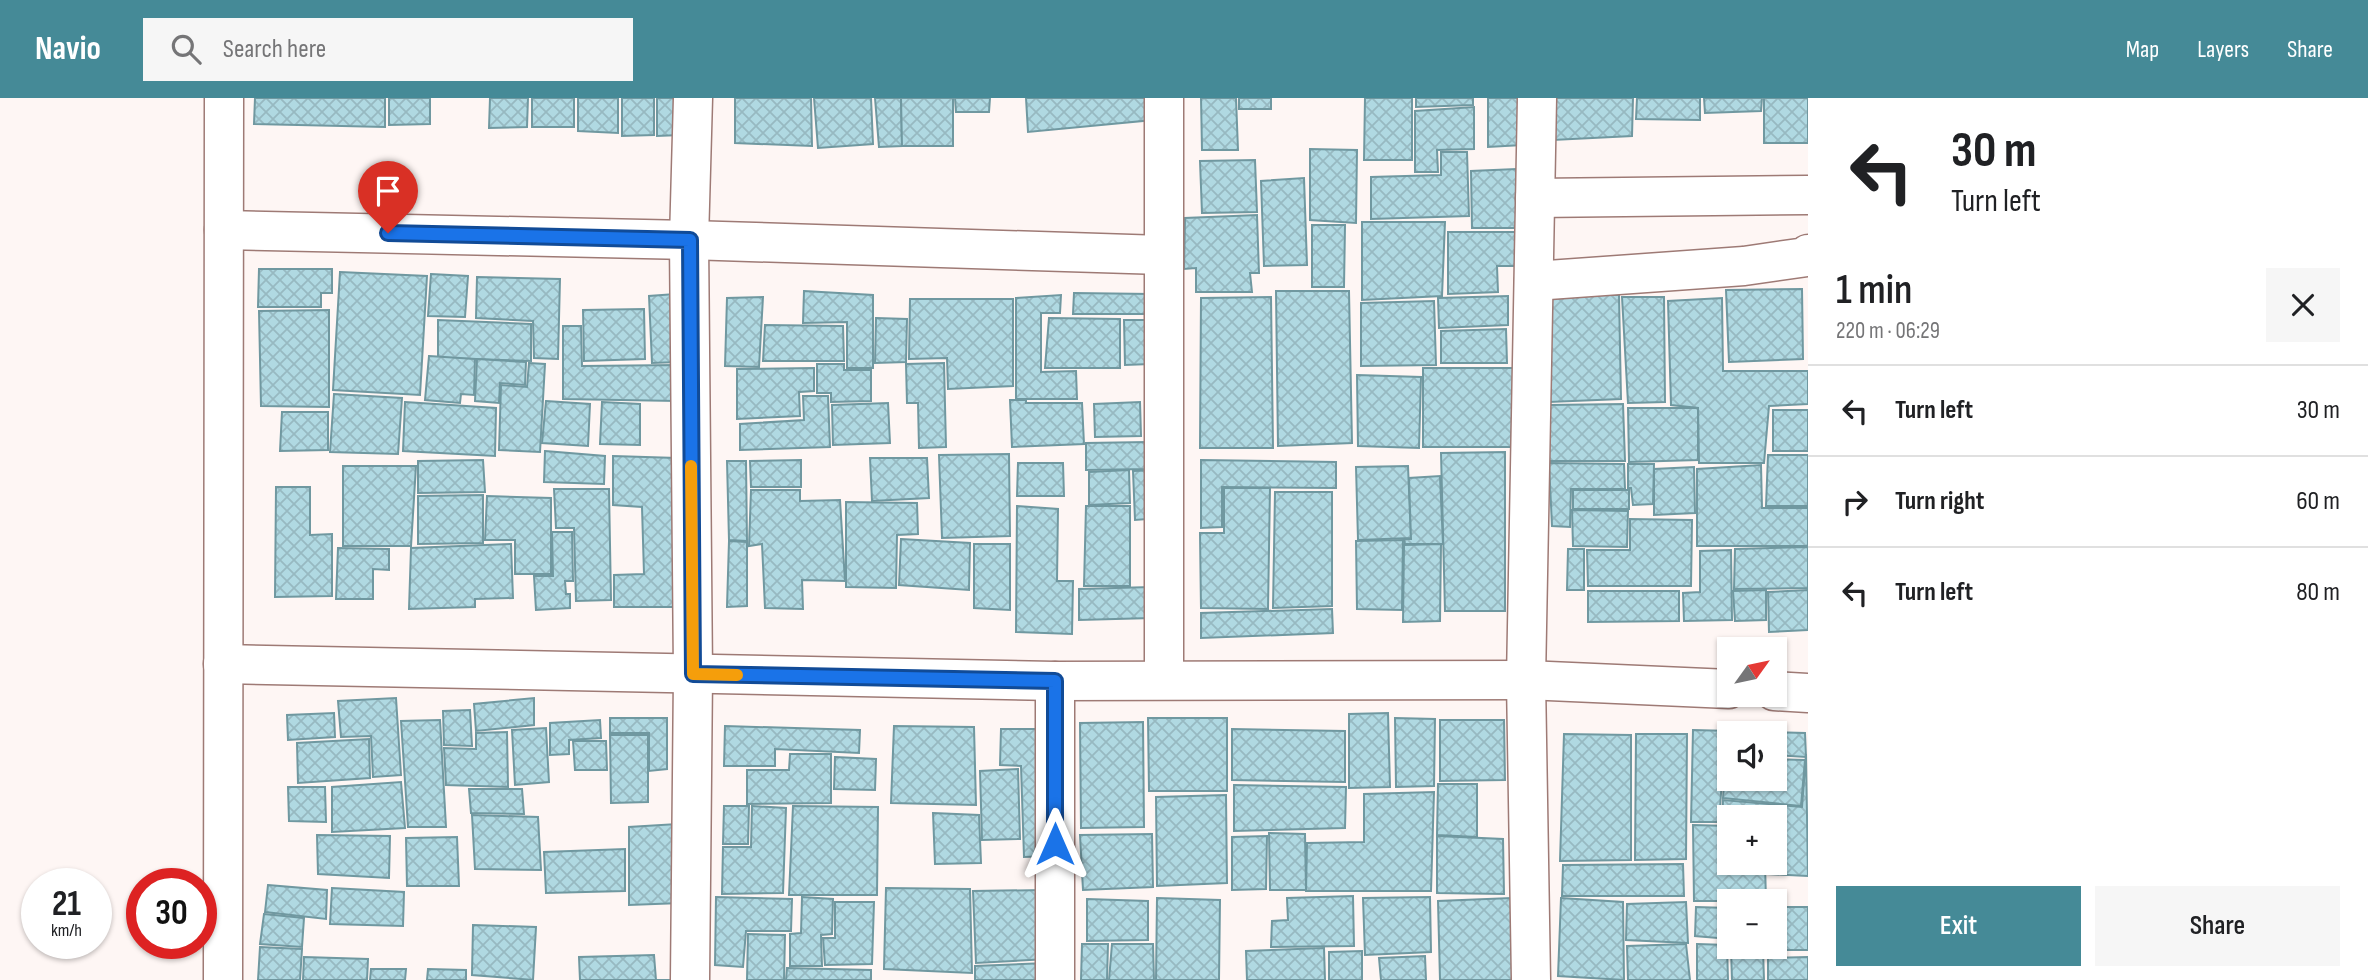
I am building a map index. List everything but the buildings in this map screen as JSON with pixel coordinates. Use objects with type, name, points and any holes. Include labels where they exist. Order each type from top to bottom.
[{"type":"street","points":[[223,980],[224,98]]},
{"type":"street","points":[[690,980],[693,674],[690,240],[693,98]]},
{"type":"street","points":[[1164,98],[1164,680]]},
{"type":"street","points":[[1531,980],[1526,680],[1537,98]]},
{"type":"street","points":[[1535,198],[1808,195]]},
{"type":"street","points":[[224,230],[690,240],[1162,255]]},
{"type":"street","points":[[1534,281],[1744,266],[1806,257],[1808,254]]},
{"type":"street","points":[[223,664],[1055,681],[1526,680],[1717,688]]},
{"type":"street","points":[[1055,681],[1055,980]]},
{"type":"street","points":[[1787,692],[1808,693]]},
{"type":"slow traffic","points":[[691,466],[693,674],[737,675]]},
{"type":"route","points":[[388,233],[690,240],[693,674],[1055,681],[1055,844]]}]
